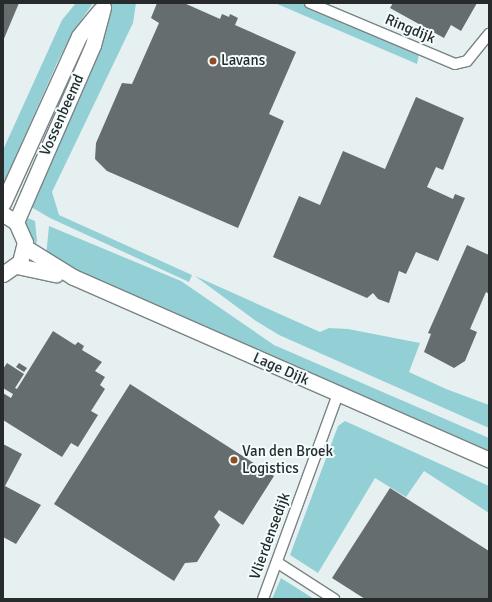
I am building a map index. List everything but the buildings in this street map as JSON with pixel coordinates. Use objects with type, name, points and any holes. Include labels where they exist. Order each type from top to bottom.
[{"type":"main road","name":"Vossenbeemd","points":[[3,203],[79,36],[104,5]]},
{"type":"main road","name":"Vossenbeemd","points":[[16,222],[93,45],[104,5]]},
{"type":"main road","points":[[3,214],[16,222],[24,236],[25,247],[17,266],[3,274]]},
{"type":"main road","name":"Lage Dijk","points":[[25,247],[72,277],[489,460]]},
{"type":"main road","name":"Lage Dijk","points":[[17,266],[72,277]]},
{"type":"street","name":"Ringdijk","points":[[310,3],[455,64],[467,61],[489,34]]},
{"type":"street","name":"Vlierdensedijk","points":[[263,599],[278,563],[338,394]]},
{"type":"street","points":[[278,563],[334,599]]},
{"type":"shaded area","points":[[76,3],[93,3],[71,35],[57,63],[3,185],[3,150],[62,20]]},
{"type":"shaded area","points":[[111,3],[136,3],[133,23],[52,192],[59,215],[192,275],[189,282],[50,218],[26,204]]},
{"type":"shaded area","points":[[275,3],[301,3],[419,54],[417,64]]},
{"type":"shaded area","points":[[25,217],[35,221],[37,241],[34,251],[23,221]]},
{"type":"shaded area","points":[[49,226],[181,281],[274,345],[489,438],[489,454],[280,363],[46,256]]},
{"type":"shaded area","points":[[195,276],[320,332],[329,328],[348,329],[420,343],[409,372],[446,389],[489,405],[489,428],[279,335],[256,321]]},
{"type":"shaded area","points":[[345,421],[489,486],[489,513],[424,471],[406,497],[375,478],[318,573],[290,555],[338,426]]},
{"type":"shaded area","points":[[281,578],[314,599],[272,599]]},
{"type":"place","name":"Lavans","points":[[213,61]]},
{"type":"place","name":"Van den Broek Logistics","points":[[234,460]]}]
